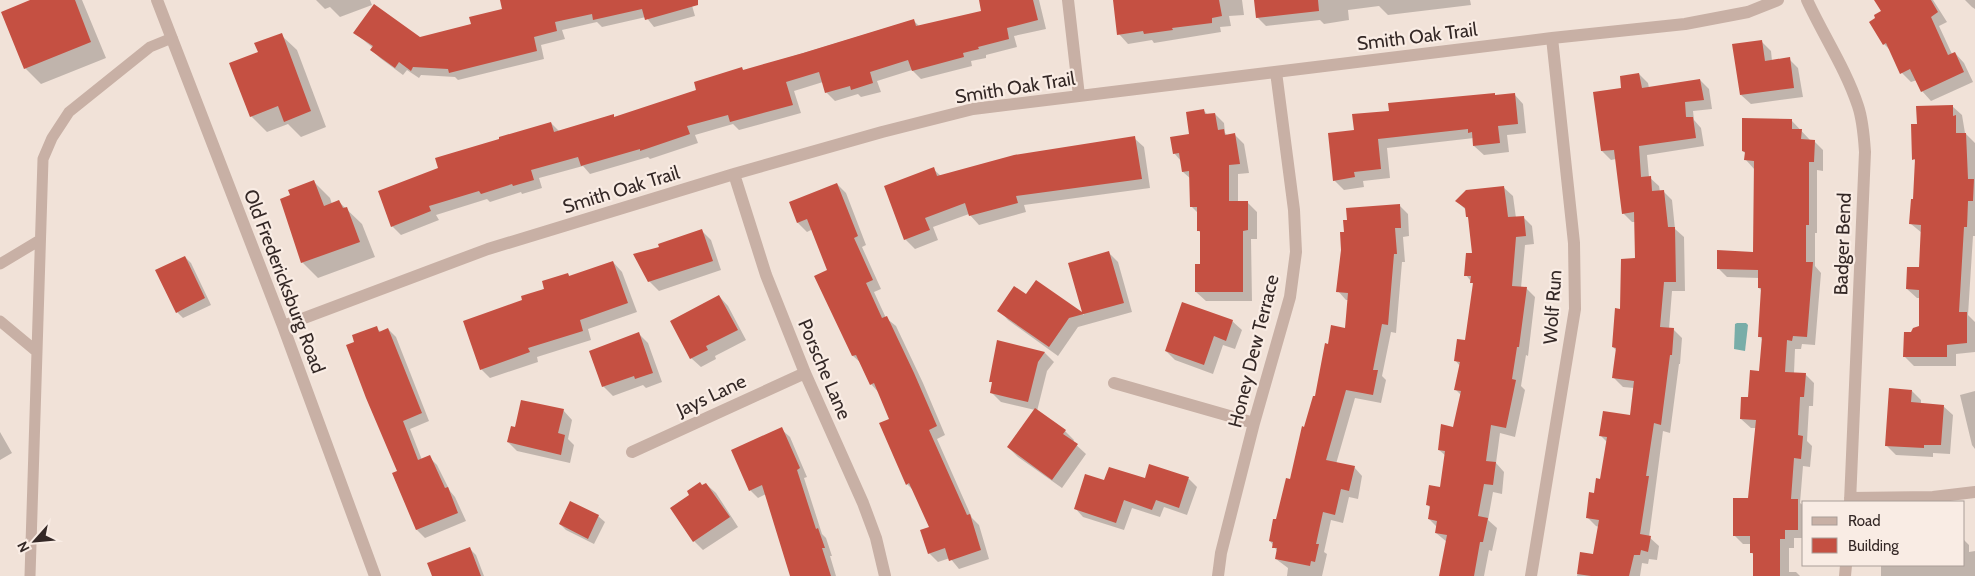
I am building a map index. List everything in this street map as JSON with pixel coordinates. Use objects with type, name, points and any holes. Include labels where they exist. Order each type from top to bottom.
[{"type":"street","name":"Old Fredericksburg Road","points":[[157,0],[282,326],[375,576]]},
{"type":"street","points":[[1068,0],[1079,96]]},
{"type":"street","name":"Smith Oak Trail","points":[[282,326],[488,249],[734,174],[882,132],[974,109],[1552,38],[1684,24],[1748,12],[1778,0]]},
{"type":"street","name":"Badger Bend","points":[[1807,0],[1851,88],[1863,125],[1865,152],[1850,500]]},
{"type":"street","name":"Wolf Run","points":[[1531,576],[1574,309],[1574,243],[1552,38]]},
{"type":"street","name":"Honey Dew Terrace","points":[[1218,576],[1254,423],[1290,297],[1296,252],[1294,210],[1276,72]]},
{"type":"street","name":"Porsche Lane","points":[[734,174],[766,275],[805,373],[876,538],[885,576]]},
{"type":"street","name":"Jays Lane","points":[[632,452],[805,373]]},
{"type":"street","points":[[1114,383],[1254,423]]},
{"type":"street","points":[[1850,500],[1932,497],[1975,492]]},
{"type":"lane","points":[[30,576],[43,160],[52,138],[69,112],[150,47],[172,38]]},
{"type":"lane","points":[[0,264],[40,240]]},
{"type":"lane","points":[[0,321],[36,351]]},
{"type":"water","points":[[1746,323],[1748,325],[1745,351],[1734,349],[1735,324]]},
{"type":"building","points":[[30,0],[75,0],[91,42],[24,69],[1,12]]},
{"type":"building","points":[[500,0],[698,0],[698,5],[645,20],[642,9],[593,20],[592,14],[555,22],[557,31],[534,37],[537,51],[449,73],[448,69],[413,67],[411,71],[399,62],[395,68],[370,50],[373,46],[353,33],[374,4],[420,37],[471,24],[469,17],[502,9]]},
{"type":"building","points":[[979,0],[1033,0],[1038,20],[1007,28],[1009,39],[963,53],[964,57],[912,71],[908,60],[870,72],[873,83],[851,90],[850,86],[825,93],[819,72],[786,82],[793,105],[730,122],[728,115],[687,126],[690,134],[640,151],[640,149],[581,166],[578,157],[531,170],[534,180],[513,186],[512,184],[481,194],[479,191],[429,206],[431,211],[391,227],[378,191],[438,168],[435,158],[499,139],[499,137],[551,122],[554,132],[614,114],[614,117],[696,90],[694,82],[742,67],[743,70],[914,19],[916,26],[981,11]]},
{"type":"building","points":[[1113,0],[1219,0],[1222,16],[1212,18],[1212,23],[1144,34],[1143,31],[1117,35]]},
{"type":"building","points":[[1254,0],[1318,0],[1319,11],[1256,18]]},
{"type":"building","points":[[1874,0],[1931,0],[1938,12],[1931,17],[1948,55],[1955,52],[1964,72],[1921,92],[1910,69],[1900,74],[1886,43],[1883,45],[1869,22],[1875,18],[1874,15],[1881,11]]},
{"type":"building","points":[[282,33],[311,111],[284,122],[278,106],[250,117],[229,63],[258,52],[254,43]]},
{"type":"building","points":[[1762,40],[1765,61],[1790,57],[1794,88],[1740,95],[1732,44]]},
{"type":"building","points":[[1639,73],[1642,88],[1700,79],[1704,100],[1685,102],[1686,117],[1693,117],[1696,138],[1639,146],[1641,177],[1651,176],[1652,191],[1664,190],[1668,227],[1675,227],[1676,282],[1664,282],[1660,327],[1674,328],[1672,355],[1670,355],[1661,425],[1654,423],[1646,476],[1649,476],[1640,534],[1651,536],[1648,552],[1641,550],[1640,555],[1634,555],[1629,576],[1591,576],[1577,574],[1580,552],[1593,554],[1599,520],[1586,518],[1589,492],[1594,493],[1596,478],[1600,479],[1607,437],[1599,436],[1603,411],[1630,415],[1634,381],[1612,378],[1616,348],[1612,347],[1615,308],[1620,309],[1621,259],[1635,258],[1634,212],[1622,214],[1614,150],[1601,151],[1593,92],[1621,88],[1620,76]]},
{"type":"building","points":[[1495,93],[1495,95],[1515,93],[1518,124],[1498,126],[1500,143],[1473,146],[1472,132],[1468,133],[1468,129],[1378,139],[1381,169],[1354,172],[1355,177],[1333,181],[1328,133],[1354,130],[1352,114],[1389,111],[1388,103]]},
{"type":"building","points":[[1953,105],[1953,116],[1956,115],[1956,133],[1966,133],[1968,179],[1974,179],[1973,201],[1968,201],[1967,227],[1964,227],[1959,312],[1967,312],[1967,343],[1947,345],[1947,357],[1903,357],[1904,332],[1911,332],[1913,328],[1919,326],[1919,290],[1906,289],[1907,267],[1919,267],[1921,225],[1909,224],[1911,199],[1913,199],[1915,159],[1912,160],[1911,124],[1917,124],[1916,106]]},
{"type":"building","points":[[1204,109],[1205,114],[1215,113],[1218,130],[1224,129],[1225,135],[1235,133],[1240,164],[1229,165],[1229,201],[1248,201],[1248,230],[1243,231],[1243,292],[1195,292],[1195,264],[1200,264],[1200,231],[1197,231],[1197,207],[1190,207],[1189,171],[1182,172],[1179,153],[1173,154],[1170,137],[1189,134],[1186,112]]},
{"type":"building","points":[[1742,118],[1792,119],[1792,129],[1802,129],[1801,139],[1815,140],[1814,162],[1809,162],[1809,225],[1806,225],[1806,262],[1813,262],[1807,337],[1793,336],[1792,341],[1787,340],[1785,372],[1806,373],[1804,397],[1800,397],[1798,435],[1803,436],[1801,459],[1794,458],[1791,499],[1798,499],[1798,530],[1785,530],[1785,539],[1780,539],[1780,576],[1753,576],[1753,553],[1750,553],[1750,536],[1733,536],[1733,498],[1748,498],[1756,420],[1740,419],[1741,397],[1748,397],[1750,370],[1759,371],[1762,337],[1758,337],[1761,288],[1758,288],[1758,270],[1717,269],[1717,250],[1753,252],[1754,161],[1744,160],[1745,152],[1742,151]]},
{"type":"building","points":[[1135,136],[1142,179],[1016,196],[1018,203],[969,216],[965,203],[925,218],[930,230],[904,240],[884,186],[934,167],[937,176],[1014,155]]},
{"type":"building","points":[[314,180],[324,206],[339,200],[343,208],[347,207],[360,242],[301,263],[280,199],[290,195],[288,190]]},
{"type":"building","points":[[837,183],[858,236],[854,238],[873,280],[866,283],[882,318],[887,316],[937,426],[929,430],[967,515],[970,514],[981,550],[949,561],[945,548],[928,554],[920,530],[929,527],[909,483],[906,485],[879,423],[889,419],[874,383],[870,385],[856,355],[852,356],[814,276],[827,270],[807,219],[797,223],[789,202]]},
{"type":"building","points":[[1504,186],[1508,217],[1524,216],[1526,236],[1516,237],[1512,286],[1527,287],[1519,347],[1517,347],[1512,379],[1516,380],[1506,428],[1491,425],[1486,461],[1496,462],[1493,485],[1484,484],[1478,516],[1488,518],[1483,542],[1480,542],[1474,576],[1439,576],[1447,535],[1435,533],[1437,521],[1428,519],[1430,506],[1426,505],[1429,485],[1440,487],[1445,451],[1438,450],[1441,424],[1453,427],[1461,391],[1454,390],[1460,362],[1454,361],[1457,339],[1465,340],[1473,283],[1470,283],[1471,276],[1464,276],[1466,253],[1472,253],[1468,217],[1466,217],[1465,208],[1455,201],[1466,190]]},
{"type":"building","points":[[1400,204],[1401,228],[1395,228],[1397,254],[1394,254],[1388,325],[1382,324],[1373,370],[1378,370],[1373,395],[1346,390],[1326,460],[1355,466],[1349,491],[1341,489],[1335,515],[1323,512],[1316,544],[1319,544],[1315,562],[1311,561],[1310,566],[1275,559],[1277,548],[1272,548],[1273,542],[1269,541],[1273,519],[1276,519],[1286,478],[1290,479],[1302,426],[1304,427],[1313,396],[1315,396],[1325,343],[1328,344],[1331,325],[1345,328],[1348,293],[1336,292],[1341,250],[1340,232],[1344,232],[1343,220],[1347,220],[1346,208]]},
{"type":"building","points":[[702,229],[713,261],[648,282],[633,254],[659,247],[658,244]]},
{"type":"building","points":[[1109,251],[1124,303],[1069,318],[1049,347],[997,311],[1014,286],[1026,294],[1036,280],[1082,312],[1068,263]]},
{"type":"building","points":[[185,256],[205,298],[176,313],[155,270]]},
{"type":"building","points":[[613,261],[628,303],[580,320],[583,331],[528,348],[530,352],[480,370],[463,321],[522,300],[521,296],[544,289],[542,281],[568,273],[569,276]]},
{"type":"building","points":[[719,295],[738,330],[706,346],[708,350],[690,359],[670,321]]},
{"type":"building","points":[[1182,302],[1233,320],[1226,341],[1214,336],[1204,365],[1165,351]]},
{"type":"building","points":[[377,326],[379,332],[388,328],[422,413],[403,421],[418,460],[430,455],[445,488],[448,487],[458,513],[416,530],[392,473],[397,471],[346,345],[354,342],[352,335]]},
{"type":"building","points":[[639,332],[653,373],[635,379],[634,376],[602,387],[589,351]]},
{"type":"building","points":[[997,340],[1045,352],[1038,362],[1028,402],[990,393],[992,382],[989,382]]},
{"type":"building","points":[[1889,388],[1912,390],[1911,402],[1944,405],[1941,445],[1924,445],[1924,448],[1885,446]]},
{"type":"building","points":[[521,400],[564,409],[558,433],[565,435],[561,455],[507,442],[511,426],[515,427]]},
{"type":"building","points":[[1035,408],[1066,430],[1063,434],[1078,444],[1052,480],[1007,447]]},
{"type":"building","points":[[782,427],[800,468],[797,470],[816,529],[818,528],[825,548],[822,548],[831,576],[790,576],[762,485],[749,491],[731,450]]},
{"type":"building","points":[[1149,464],[1189,477],[1179,508],[1156,500],[1152,510],[1124,500],[1116,523],[1074,509],[1085,474],[1104,480],[1109,467],[1145,478]]},
{"type":"building","points":[[700,482],[702,485],[706,483],[730,517],[693,542],[670,508],[689,495],[687,491]]},
{"type":"building","points":[[570,501],[599,515],[588,539],[559,524]]},
{"type":"building","points":[[470,547],[481,576],[432,576],[427,563]]}]
